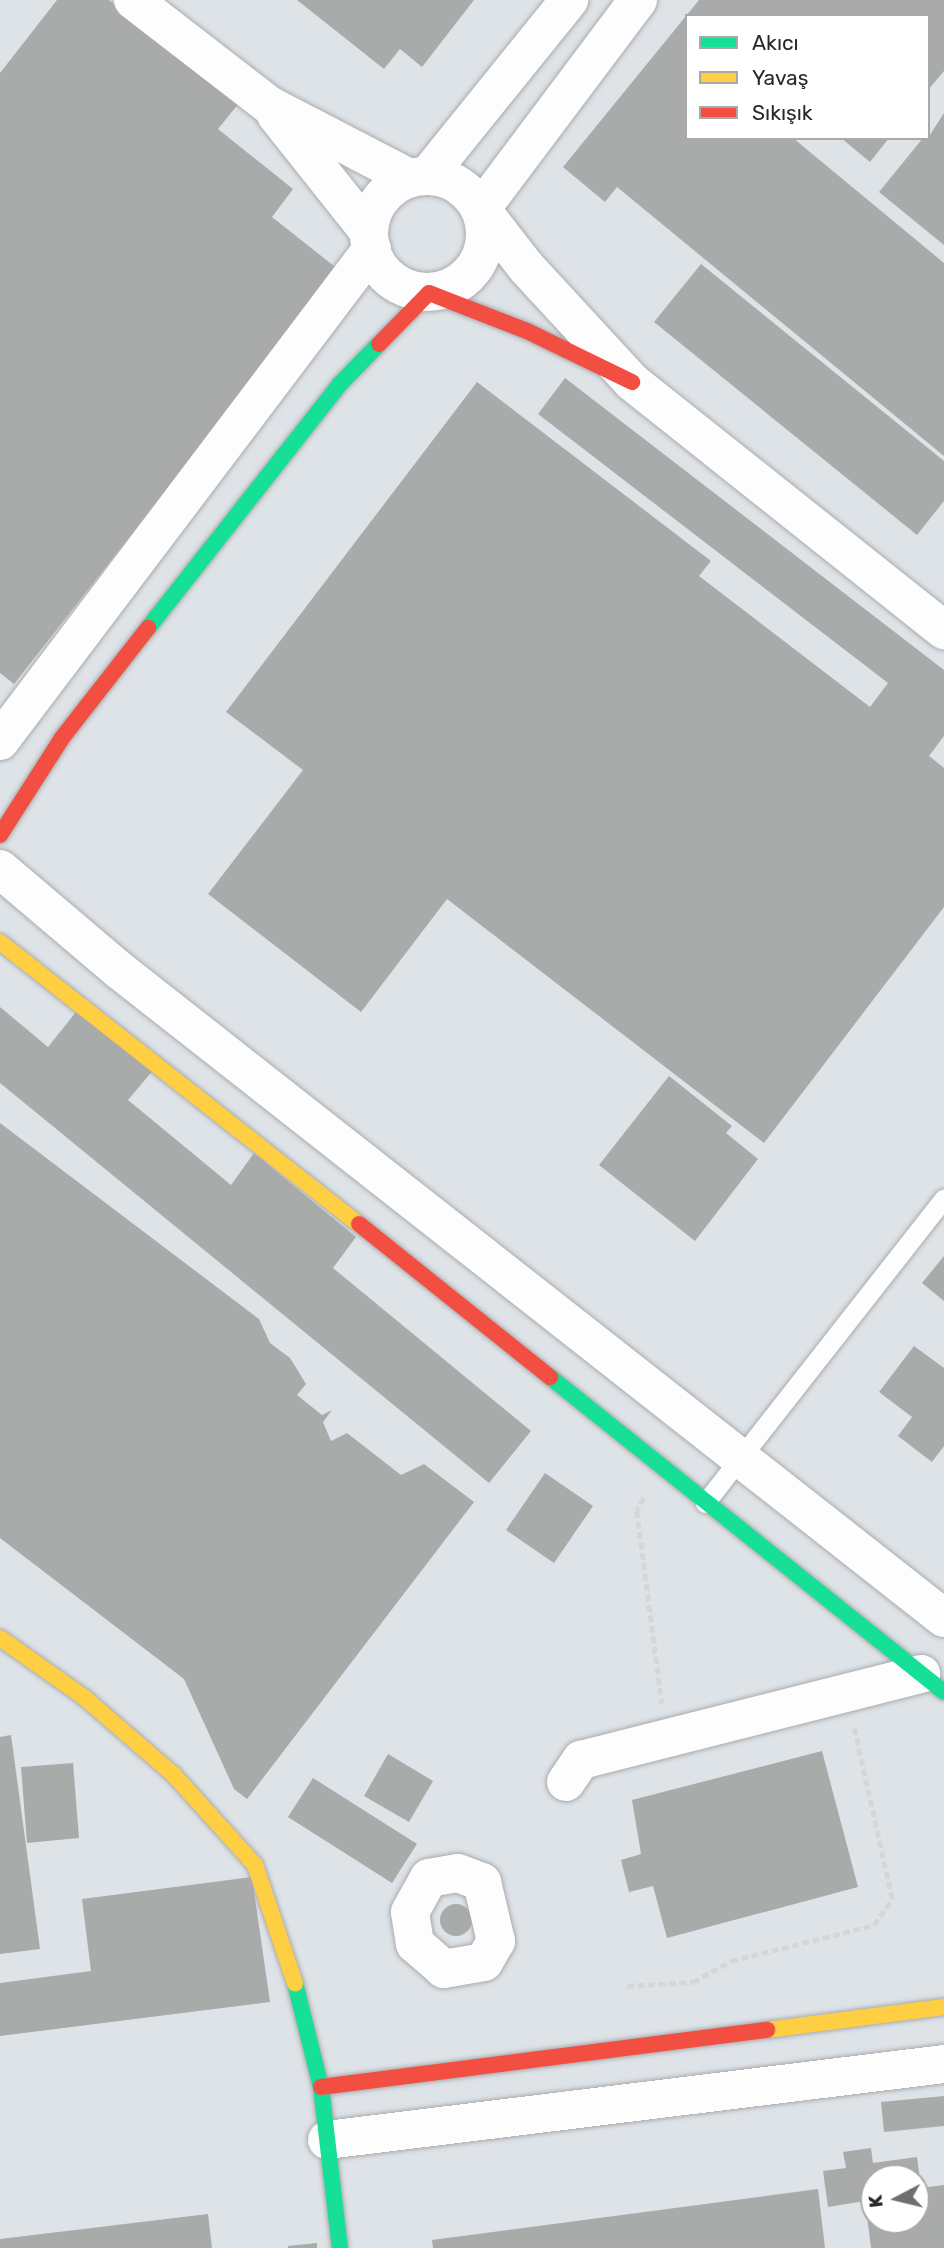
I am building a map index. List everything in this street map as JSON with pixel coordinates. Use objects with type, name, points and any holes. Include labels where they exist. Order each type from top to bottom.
[{"type":"street","points":[[133,0],[268,105],[419,176],[462,186],[526,267],[632,382],[944,629]]},
{"type":"street","points":[[0,741],[370,240],[379,200],[419,176],[569,0]]},
{"type":"street","points":[[0,835],[62,738],[338,385],[429,293],[458,284],[474,270],[484,250],[481,209],[638,0]]},
{"type":"street","points":[[268,105],[370,240],[385,275],[398,285],[429,293],[527,331],[632,382]]},
{"type":"street","points":[[0,869],[119,970],[944,1618]]},
{"type":"street","points":[[0,942],[933,1683]]},
{"type":"street","points":[[308,1184],[340,1142]]},
{"type":"street","points":[[0,1638],[85,1698],[174,1775],[255,1865],[295,1982],[320,2088],[340,2248]]},
{"type":"street","points":[[566,1782],[581,1760],[846,1693],[933,1683]]},
{"type":"street","points":[[320,2088],[944,2007]]},
{"type":"street","points":[[327,2140],[944,2064]]},
{"type":"lane","points":[[705,1503],[944,1198]]},
{"type":"path","points":[[661,1468],[638,1511],[666,1739]]},
{"type":"path","points":[[627,1986],[693,1982],[731,1961],[874,1925],[892,1899],[846,1693]]},
{"type":"shaded area","points":[[0,0],[944,0],[944,2248],[0,2248]]},
{"type":"building","points":[[57,0],[109,0],[239,103],[218,129],[293,189],[272,217],[339,270],[14,684],[0,673],[0,73]]},
{"type":"building","points":[[297,0],[474,0],[422,67],[400,49],[384,69]]},
{"type":"building","points":[[699,0],[944,0],[944,71],[930,88],[930,14],[688,14]]},
{"type":"building","points":[[685,17],[685,140],[795,140],[944,263],[944,456],[617,187],[605,202],[563,167]]},
{"type":"building","points":[[944,113],[944,245],[879,192],[921,140],[930,140],[930,135]]},
{"type":"building","points":[[843,140],[887,140],[870,162]]},
{"type":"building","points":[[701,264],[944,461],[944,501],[917,535],[654,322]]},
{"type":"building","points":[[565,378],[944,670],[944,736],[929,756],[944,768],[944,907],[764,1143],[447,899],[361,1012],[208,894],[303,770],[226,712],[477,382],[711,561],[699,576],[870,707],[888,683],[538,414]]},
{"type":"building","points":[[0,1007],[48,1047],[80,1007],[155,1068],[128,1100],[231,1185],[254,1153],[356,1237],[333,1268],[531,1431],[489,1483],[0,1083]]},
{"type":"building","points":[[669,1076],[732,1126],[726,1133],[758,1159],[695,1241],[599,1165]]},
{"type":"building","points":[[0,1123],[259,1319],[270,1343],[290,1358],[306,1384],[297,1395],[322,1415],[332,1410],[323,1422],[331,1441],[347,1433],[401,1475],[424,1464],[474,1502],[247,1799],[234,1789],[184,1679],[0,1538]]},
{"type":"building","points":[[944,1256],[944,1301],[922,1283]]},
{"type":"building","points":[[914,1346],[944,1368],[944,1446],[932,1462],[898,1436],[912,1417],[879,1392]]},
{"type":"building","points":[[545,1473],[593,1506],[554,1563],[506,1530]]},
{"type":"building","points":[[11,1735],[40,1949],[0,1954],[0,1737]]},
{"type":"building","points":[[822,1751],[858,1887],[667,1938],[653,1886],[629,1892],[621,1860],[641,1854],[632,1800]]},
{"type":"building","points":[[388,1754],[433,1781],[409,1822],[364,1796]]},
{"type":"building","points":[[73,1763],[79,1838],[27,1843],[21,1767]]},
{"type":"building","points":[[313,1778],[417,1844],[392,1883],[288,1817]]},
{"type":"building","points":[[252,1877],[270,2002],[0,2036],[0,1983],[91,1971],[82,1899]]},
{"type":"building","points":[[456,1904],[467,1909],[472,1920],[467,1931],[456,1936],[445,1931],[440,1920],[445,1909]]},
{"type":"building","points":[[944,2096],[944,2126],[884,2132],[881,2102]]},
{"type":"building","points":[[871,2148],[873,2163],[917,2157],[918,2164],[860,2164],[860,2202],[828,2207],[823,2171],[846,2168],[843,2152]]},
{"type":"building","points":[[944,2185],[944,2248],[871,2248],[869,2234],[930,2234],[930,2187]]},
{"type":"building","points":[[818,2189],[825,2248],[433,2248],[432,2240]]},
{"type":"building","points":[[208,2214],[212,2248],[0,2248],[0,2239]]},
{"type":"building","points":[[317,2243],[317,2248],[288,2248],[288,2246]]},
{"type":"traffic: fast","points":[[148,628],[339,385],[379,344]]},
{"type":"traffic: fast","points":[[550,1377],[944,1692]]},
{"type":"traffic: fast","points":[[295,1983],[321,2087],[340,2248]]},
{"type":"traffic: slow","points":[[0,942],[359,1224]]},
{"type":"traffic: slow","points":[[0,1638],[85,1698],[174,1775],[255,1865],[295,1983]]},
{"type":"traffic: slow","points":[[767,2030],[944,2007]]},
{"type":"traffic: jam","points":[[379,344],[429,293],[527,331],[632,382]]},
{"type":"traffic: jam","points":[[0,835],[62,738],[148,628]]},
{"type":"traffic: jam","points":[[359,1224],[550,1377]]},
{"type":"traffic: jam","points":[[321,2087],[767,2030]]}]
